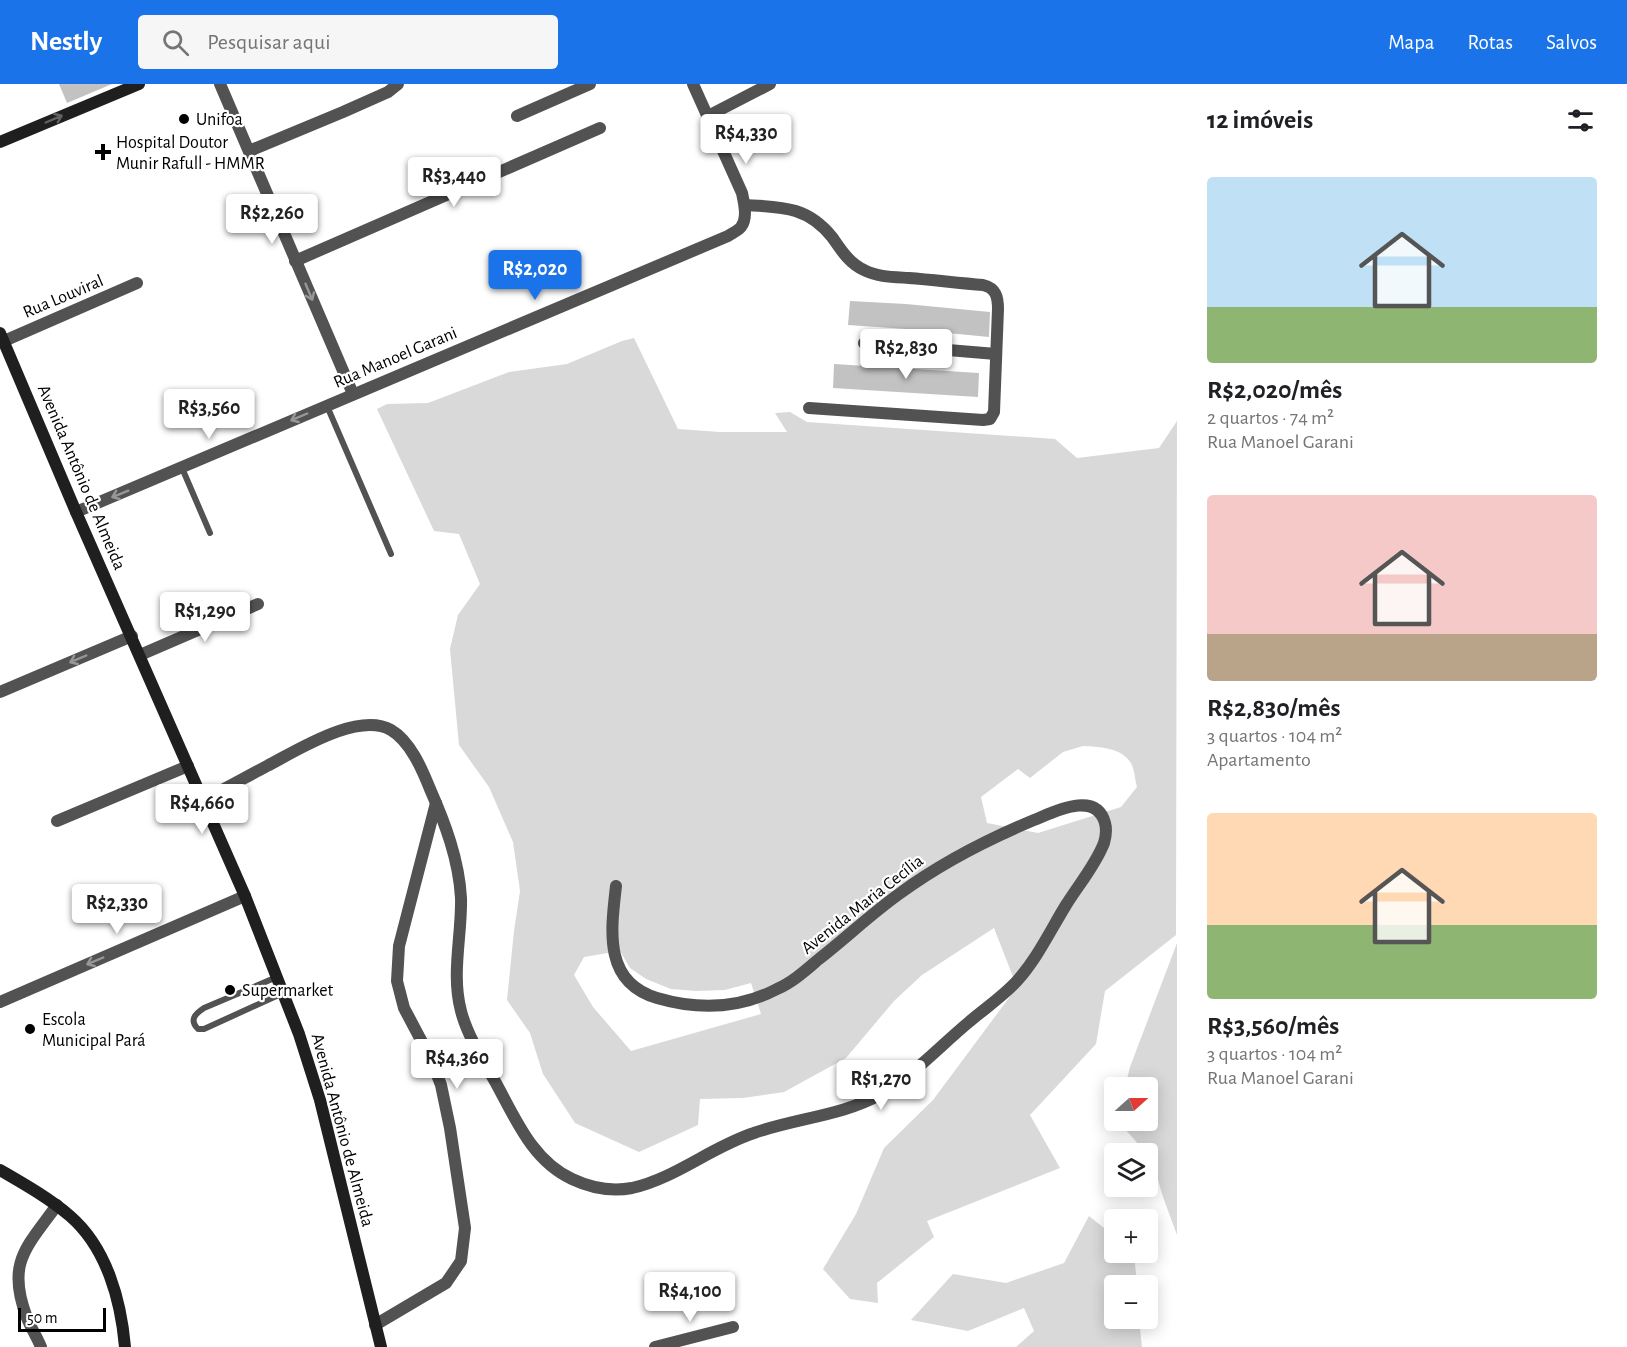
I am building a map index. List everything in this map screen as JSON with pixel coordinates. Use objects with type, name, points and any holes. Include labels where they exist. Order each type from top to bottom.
[{"type":"street","points":[[0,142],[139,84]]},
{"type":"street","points":[[220,84],[353,394]]},
{"type":"street","points":[[249,151],[343,112],[387,92],[398,84]]},
{"type":"street","points":[[518,116],[590,84]]},
{"type":"street","points":[[693,84],[742,193],[745,205],[774,207],[805,214],[823,227],[847,257],[867,272],[983,285],[991,287],[996,293],[998,303],[994,412],[993,416],[987,420],[809,408]]},
{"type":"street","points":[[708,116],[770,84]]},
{"type":"street","points":[[295,261],[600,128]]},
{"type":"street","name":"Rua Manoel Garani","points":[[76,512],[728,236],[742,226],[745,205]]},
{"type":"street","name":"Rua Louviral","points":[[2,337],[137,284]]},
{"type":"street","name":"Avenida Antônio de Almeida","points":[[2,337],[76,512],[245,896],[299,1034],[320,1100],[381,1347]]},
{"type":"street","points":[[864,343],[996,354]]},
{"type":"street","points":[[140,656],[258,604]]},
{"type":"street","points":[[0,692],[132,636]]},
{"type":"street","name":"Avenida Maria Cecília","points":[[203,800],[321,738],[348,728],[373,724],[392,730],[410,748],[423,772],[457,865],[461,896],[457,990],[462,1016],[482,1059],[530,1144],[556,1172],[589,1187],[616,1190],[637,1187],[678,1171],[757,1131],[828,1115],[867,1102],[888,1090],[921,1065],[1014,984],[1041,950],[1067,904],[1087,875],[1104,842],[1107,830],[1104,818],[1099,811],[1086,805],[1080,805],[1056,810],[1005,832],[954,857],[898,895],[795,979],[774,991],[743,1002],[707,1007],[681,1005],[646,995],[624,977],[615,959],[611,931],[616,886]]},
{"type":"street","points":[[57,821],[188,766]]},
{"type":"street","points":[[375,1325],[446,1283],[461,1262],[465,1228],[441,1085],[431,1059],[404,1008],[397,981],[399,946],[436,803]]},
{"type":"street","points":[[0,1002],[245,896]]},
{"type":"street","points":[[0,1170],[57,1205],[91,1240],[105,1266],[119,1304],[125,1347]]},
{"type":"street","points":[[41,1347],[27,1318],[17,1280],[26,1249],[57,1205]]},
{"type":"street","points":[[655,1347],[701,1341],[733,1327]]},
{"type":"lane","points":[[327,405],[391,554]]},
{"type":"lane","points":[[182,468],[210,533]]},
{"type":"lane","points":[[277,977],[204,1008],[194,1016],[194,1025],[198,1029],[204,1029],[283,993]]},
{"type":"shaded area","points":[[634,338],[678,429],[720,432],[787,432],[775,413],[790,412],[807,422],[1055,439],[1077,458],[1159,448],[1177,421],[1176,935],[1105,991],[1096,1044],[1030,1115],[1060,1168],[927,1221],[934,1237],[877,1283],[878,1303],[850,1299],[823,1269],[856,1214],[884,1148],[933,1100],[1017,987],[994,928],[922,975],[894,1001],[846,1058],[784,1092],[743,1098],[700,1099],[698,1125],[639,1152],[575,1123],[543,1074],[530,1033],[507,1000],[520,891],[513,842],[489,787],[459,745],[450,649],[458,615],[480,584],[459,534],[434,531],[377,409],[387,404],[428,403],[509,372],[567,364]],"holes":[[[1083,746],[1112,750],[1130,761],[1137,787],[1121,807],[1038,833],[987,823],[981,797],[1018,769],[1030,778],[1063,752]],[[620,951],[630,968],[646,979],[671,989],[725,990],[751,983],[761,1014],[631,1051],[593,1007],[574,975],[584,957]]]},
{"type":"shaded area","points":[[1177,943],[1177,1235],[1158,1180],[1158,1143],[1137,1143],[1127,1131],[1158,1131],[1158,1077],[1128,1077]]},
{"type":"shaded area","points":[[1089,1216],[1104,1228],[1104,1263],[1135,1263],[1136,1275],[1104,1275],[1104,1329],[1140,1329],[1142,1347],[1016,1347],[1034,1331],[1024,1308],[968,1331],[911,1320],[953,1274],[1006,1283],[1064,1263]]},
{"type":"building","points":[[59,84],[112,84],[67,103]]},
{"type":"building","points":[[850,301],[990,312],[989,337],[848,325]]},
{"type":"building","points":[[834,364],[979,373],[978,397],[833,388]]},
{"type":"place","name":"Unifoa","points":[[184,119]]},
{"type":"place","name":"Hospital Doutor Munir Rafull - HMMR","points":[[103,152]]},
{"type":"place","name":"Supermarket","points":[[230,990]]},
{"type":"place","name":"Escola Municipal Pará","points":[[30,1029]]}]
